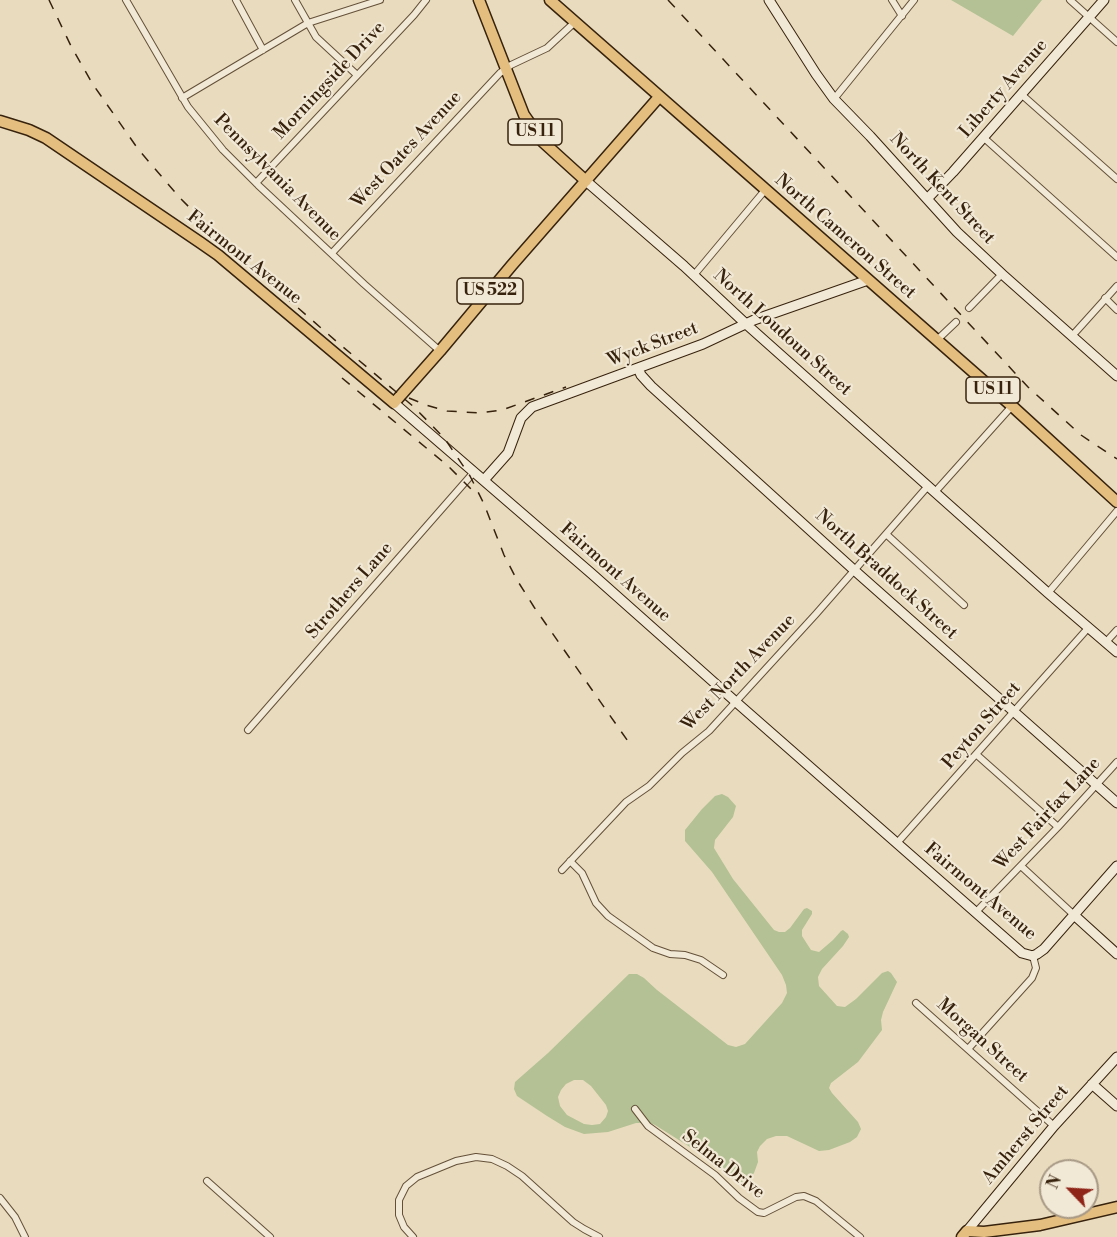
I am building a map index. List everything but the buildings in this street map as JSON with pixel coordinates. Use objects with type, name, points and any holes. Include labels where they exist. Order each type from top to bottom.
[{"type":"main road","name":"North Loudoun Street","points":[[479,0],[529,124],[543,142],[586,181]]},
{"type":"main road","name":"North Cameron Street","points":[[550,0],[1012,406],[1117,502]]},
{"type":"main road","points":[[586,181],[659,97]]},
{"type":"main road","points":[[0,121],[37,134],[63,150]]},
{"type":"main road","points":[[0,128],[63,150]]},
{"type":"main road","name":"Fairmont Avenue","points":[[63,150],[218,255],[394,403]]},
{"type":"main road","name":"US 522","points":[[394,403],[586,181]]},
{"type":"main road","points":[[965,1234],[1057,1221],[1117,1207]]},
{"type":"main road","points":[[984,1237],[1002,1230]]},
{"type":"street","name":"Pennsylvania Avenue","points":[[126,0],[182,98],[209,134],[256,183],[440,351]]},
{"type":"street","points":[[236,0],[264,50]]},
{"type":"street","points":[[295,0],[316,37],[357,75]]},
{"type":"street","points":[[182,98],[308,23],[380,0]]},
{"type":"street","name":"Morningside Drive","points":[[256,183],[426,0]]},
{"type":"street","name":"North Kent Street","points":[[770,0],[834,99],[957,232],[1117,376]]},
{"type":"street","points":[[892,0],[902,16]]},
{"type":"street","points":[[834,99],[914,0]]},
{"type":"street","points":[[1070,0],[1117,42]]},
{"type":"street","name":"Liberty Avenue","points":[[927,199],[1104,0]]},
{"type":"street","name":"West Oates Avenue","points":[[332,253],[506,69],[547,48],[575,22]]},
{"type":"street","points":[[1021,94],[1117,179]]},
{"type":"street","points":[[983,137],[1117,257]]},
{"type":"street","name":"North Loudoun Street","points":[[586,181],[1117,652]]},
{"type":"street","points":[[694,275],[766,189]]},
{"type":"street","points":[[969,308],[1002,274]]},
{"type":"street","name":"Wyck Street","points":[[484,480],[508,453],[527,410],[543,402],[703,344],[746,324],[868,280]]},
{"type":"street","points":[[1072,336],[1117,286]]},
{"type":"street","points":[[1105,298],[1117,310]]},
{"type":"street","points":[[937,340],[956,322]]},
{"type":"street","name":"North Braddock Street","points":[[638,368],[651,386],[1117,803]]},
{"type":"street","name":"Fairmont Avenue","points":[[394,403],[592,574],[1017,950],[1033,956]]},
{"type":"street","name":"West North Avenue","points":[[562,870],[626,802],[649,786],[682,753],[709,731],[886,534],[1012,406]]},
{"type":"street","name":"Strothers Lane","points":[[248,730],[474,472]]},
{"type":"street","points":[[1048,592],[1117,511]]},
{"type":"street","points":[[886,534],[964,605]]},
{"type":"street","name":"Peyton Street","points":[[897,843],[1089,627]]},
{"type":"street","points":[[1106,642],[1117,630]]},
{"type":"street","points":[[976,755],[1058,827]]},
{"type":"street","name":"West Fairfax Lane","points":[[975,913],[1117,762]]},
{"type":"street","points":[[570,861],[582,873],[596,903],[608,916],[653,948],[701,960],[723,975]]},
{"type":"street","points":[[1021,866],[1117,954]]},
{"type":"street","points":[[968,1049],[1032,978],[1036,968],[1033,956],[1044,949],[1117,866]]},
{"type":"street","name":"Morgan Street","points":[[916,1003],[1054,1126]]},
{"type":"street","name":"Amherst Street","points":[[965,1234],[1054,1126],[1117,1057]]},
{"type":"street","points":[[1092,1084],[1117,1106]]},
{"type":"street","name":"Selma Drive","points":[[635,1109],[648,1126],[715,1175],[758,1212],[764,1213],[796,1197],[804,1196],[816,1202],[860,1237]]},
{"type":"street","points":[[413,1237],[404,1227],[399,1215],[399,1200],[406,1186],[417,1177],[456,1161],[476,1157],[492,1159],[507,1166],[522,1176],[573,1222],[599,1237]]},
{"type":"street","points":[[207,1180],[270,1237]]},
{"type":"street","points":[[0,1198],[15,1217],[25,1237]]},
{"type":"green space","points":[[951,0],[1042,0],[1013,36]]},
{"type":"green space","points":[[722,794],[736,806],[733,817],[715,840],[714,848],[733,879],[774,930],[785,932],[807,908],[812,911],[812,914],[802,930],[802,936],[811,950],[819,952],[843,930],[848,934],[849,937],[843,946],[822,969],[818,977],[819,986],[837,1006],[845,1007],[856,999],[882,973],[888,971],[897,982],[883,1012],[882,1030],[858,1062],[831,1083],[829,1088],[858,1122],[861,1129],[857,1137],[829,1150],[819,1151],[787,1136],[767,1139],[757,1152],[758,1162],[754,1173],[746,1182],[741,1183],[655,1125],[636,1123],[608,1132],[584,1134],[565,1127],[547,1116],[517,1096],[514,1089],[515,1082],[629,974],[637,974],[644,978],[728,1045],[736,1047],[745,1044],[782,1003],[787,993],[782,975],[712,872],[685,841],[685,830],[715,796]],"holes":[[[574,1080],[583,1080],[591,1086],[606,1105],[608,1111],[600,1124],[584,1124],[567,1115],[560,1106],[558,1097],[566,1084]]]},
{"type":"railway","points":[[49,0],[92,83],[138,149],[180,198],[258,273],[414,407],[445,439],[470,476],[517,580],[632,747]]},
{"type":"railway","points":[[668,0],[1028,387],[1081,435],[1117,459]]},
{"type":"railway","points":[[342,378],[448,466],[472,490]]},
{"type":"railway","points":[[409,398],[447,411],[480,413],[502,410],[566,387]]}]
